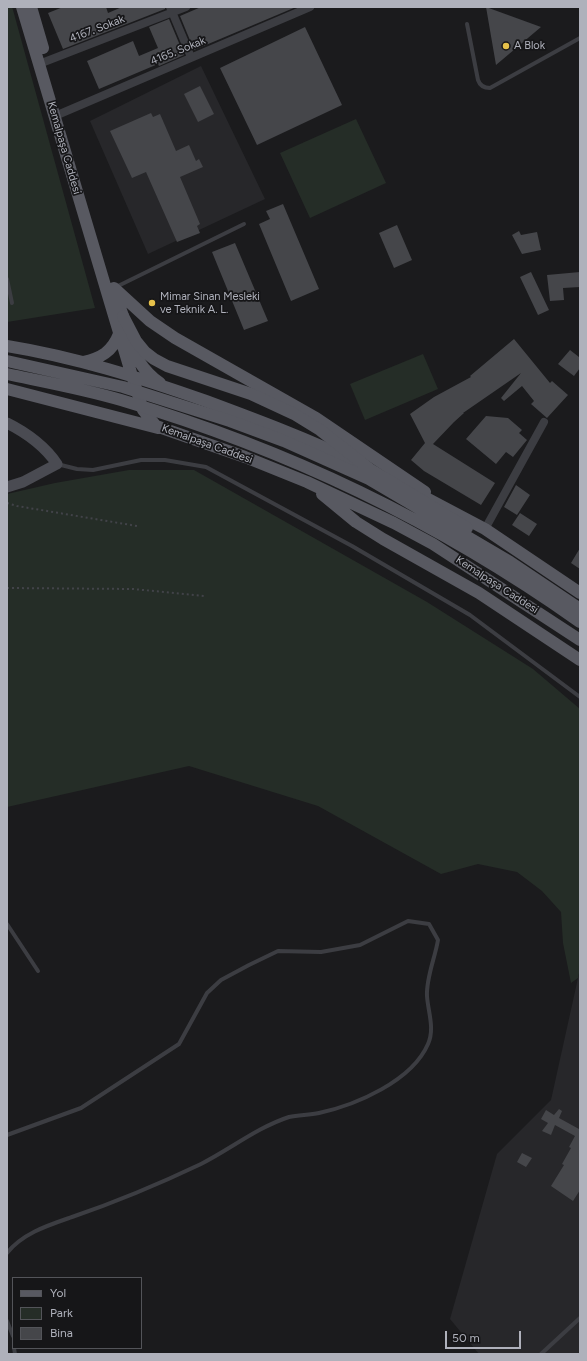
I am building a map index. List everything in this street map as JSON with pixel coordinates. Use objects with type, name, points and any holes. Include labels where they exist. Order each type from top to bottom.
[{"type":"main road","name":"Kemalpaşa Caddesi","points":[[28,8],[119,334],[146,416],[156,426],[245,457],[307,482],[413,532],[580,640]]},
{"type":"main road","points":[[58,114],[114,288],[122,323],[138,360],[151,375],[172,389]]},
{"type":"main road","points":[[114,288],[150,321],[176,338],[316,418],[446,506],[501,539],[580,593]]},
{"type":"main road","points":[[117,300],[136,341],[145,352],[154,359],[168,366],[250,394],[305,420],[371,470],[475,533],[510,562]]},
{"type":"main road","points":[[83,362],[100,357],[109,352],[115,344],[119,334]]},
{"type":"main road","points":[[7,346],[83,362],[132,376],[264,422],[332,451],[446,506]]},
{"type":"main road","points":[[7,361],[123,387],[230,421],[284,441],[368,479],[510,562],[580,609]]},
{"type":"main road","points":[[7,374],[120,400],[268,450],[355,489],[434,529],[532,588],[580,622]]},
{"type":"main road","points":[[7,389],[163,429]]},
{"type":"main road","points":[[245,457],[237,447],[236,434],[244,423],[257,420],[264,422]]},
{"type":"main road","points":[[307,482],[356,522],[410,556],[479,594],[580,660]]},
{"type":"main road","points":[[477,572],[490,574],[496,572],[504,564],[506,551],[501,539]]},
{"type":"street","name":"4167. Sokak","points":[[43,62],[170,10],[186,7]]},
{"type":"street","name":"4165. Sokak","points":[[58,114],[310,7]]},
{"type":"street","points":[[170,10],[191,57]]},
{"type":"street","points":[[485,529],[544,422]]},
{"type":"street","points":[[7,423],[26,432],[48,451],[57,464],[23,482],[7,487]]},
{"type":"lane","points":[[467,24],[478,80],[480,85],[486,88],[490,88],[580,38]]},
{"type":"lane","points":[[114,288],[244,224]]},
{"type":"lane","points":[[7,279],[12,303]]},
{"type":"lane","points":[[57,464],[77,469],[93,470],[142,460],[164,460],[206,467],[346,542],[470,615],[580,697]]},
{"type":"lane","points":[[7,1135],[81,1108],[179,1044],[207,993],[220,980],[278,951],[321,952],[360,945],[408,921],[429,924],[438,940],[427,995],[432,1026],[429,1044],[414,1065],[382,1090],[354,1104],[319,1113],[289,1117],[234,1143],[195,1166],[128,1196],[39,1229],[14,1244],[7,1253]]},
{"type":"lane","points":[[7,924],[38,971]]},
{"type":"lane","points":[[541,1354],[580,1318]]},
{"type":"lane","points":[[7,1321],[12,1334]]},
{"type":"path","points":[[7,503],[17,506],[137,526]]},
{"type":"path","points":[[7,588],[133,589],[204,596]]},
{"type":"shaded area","points":[[201,66],[265,199],[148,254],[90,121]]},
{"type":"shaded area","points":[[580,969],[580,1354],[479,1354],[450,1319],[497,1154],[551,1100]]},
{"type":"green space","points":[[7,7],[12,7],[13,10],[95,308],[7,322]]},
{"type":"green space","points":[[356,119],[386,183],[310,218],[280,153]]},
{"type":"green space","points":[[423,354],[438,389],[365,420],[350,384]]},
{"type":"green space","points":[[129,470],[194,470],[427,602],[533,669],[580,709],[580,969],[578,978],[571,983],[563,943],[561,912],[542,891],[517,872],[478,864],[441,874],[318,806],[189,766],[7,807],[7,494],[55,483]]},
{"type":"building","points":[[63,7],[106,7],[108,13],[122,7],[165,7],[165,9],[63,49],[48,13]]},
{"type":"building","points":[[201,7],[296,7],[194,50],[180,16]]},
{"type":"building","name":"A Blok","points":[[486,7],[541,27],[496,65]]},
{"type":"building","points":[[169,19],[184,55],[159,66],[158,64],[99,89],[87,61],[133,41],[139,56],[158,48],[149,27]]},
{"type":"building","points":[[305,27],[342,105],[257,145],[220,68]]},
{"type":"building","points":[[200,86],[214,114],[198,122],[184,94]]},
{"type":"building","points":[[151,113],[153,117],[160,114],[176,151],[189,145],[196,161],[199,159],[203,167],[180,177],[200,224],[197,226],[200,233],[177,242],[146,172],[132,178],[110,131]]},
{"type":"building","points":[[283,204],[319,289],[291,301],[259,224],[270,219],[266,211]]},
{"type":"building","points":[[397,225],[412,260],[394,268],[379,233]]},
{"type":"building","points":[[519,231],[521,235],[537,232],[541,250],[522,254],[512,235]]},
{"type":"building","points":[[235,243],[268,321],[244,330],[212,252]]},
{"type":"building","points":[[531,272],[549,310],[538,315],[520,277]]},
{"type":"building","points":[[580,272],[580,287],[563,288],[564,300],[550,301],[547,275]]},
{"type":"building","points":[[514,339],[550,383],[552,381],[568,395],[547,418],[531,404],[534,401],[522,386],[504,401],[501,398],[521,373],[463,413],[433,444],[495,483],[481,505],[424,471],[411,460],[425,443],[410,414],[434,397],[471,377],[470,376]]},
{"type":"building","points":[[570,350],[579,357],[580,362],[580,368],[574,376],[558,364]]},
{"type":"building","points":[[486,416],[508,418],[522,430],[519,433],[527,440],[513,457],[506,452],[496,464],[466,439]]},
{"type":"building","points":[[516,485],[530,495],[517,515],[504,507]]},
{"type":"building","points":[[520,513],[537,524],[529,536],[512,525]]},
{"type":"building","points":[[580,548],[580,569],[571,563]]},
{"type":"building","points":[[559,1109],[562,1111],[559,1118],[579,1129],[580,1128],[580,1190],[573,1201],[551,1186],[564,1165],[562,1164],[571,1148],[569,1147],[575,1136],[555,1125],[551,1135],[542,1131],[548,1123],[541,1119],[546,1110],[554,1115]]},
{"type":"building","points":[[522,1153],[532,1158],[526,1167],[517,1162]]},
{"type":"place","name":"A Blok","points":[[506,46]]},
{"type":"place","name":"Mimar Sinan Mesleki ve Teknik A. L.","points":[[152,303]]}]
